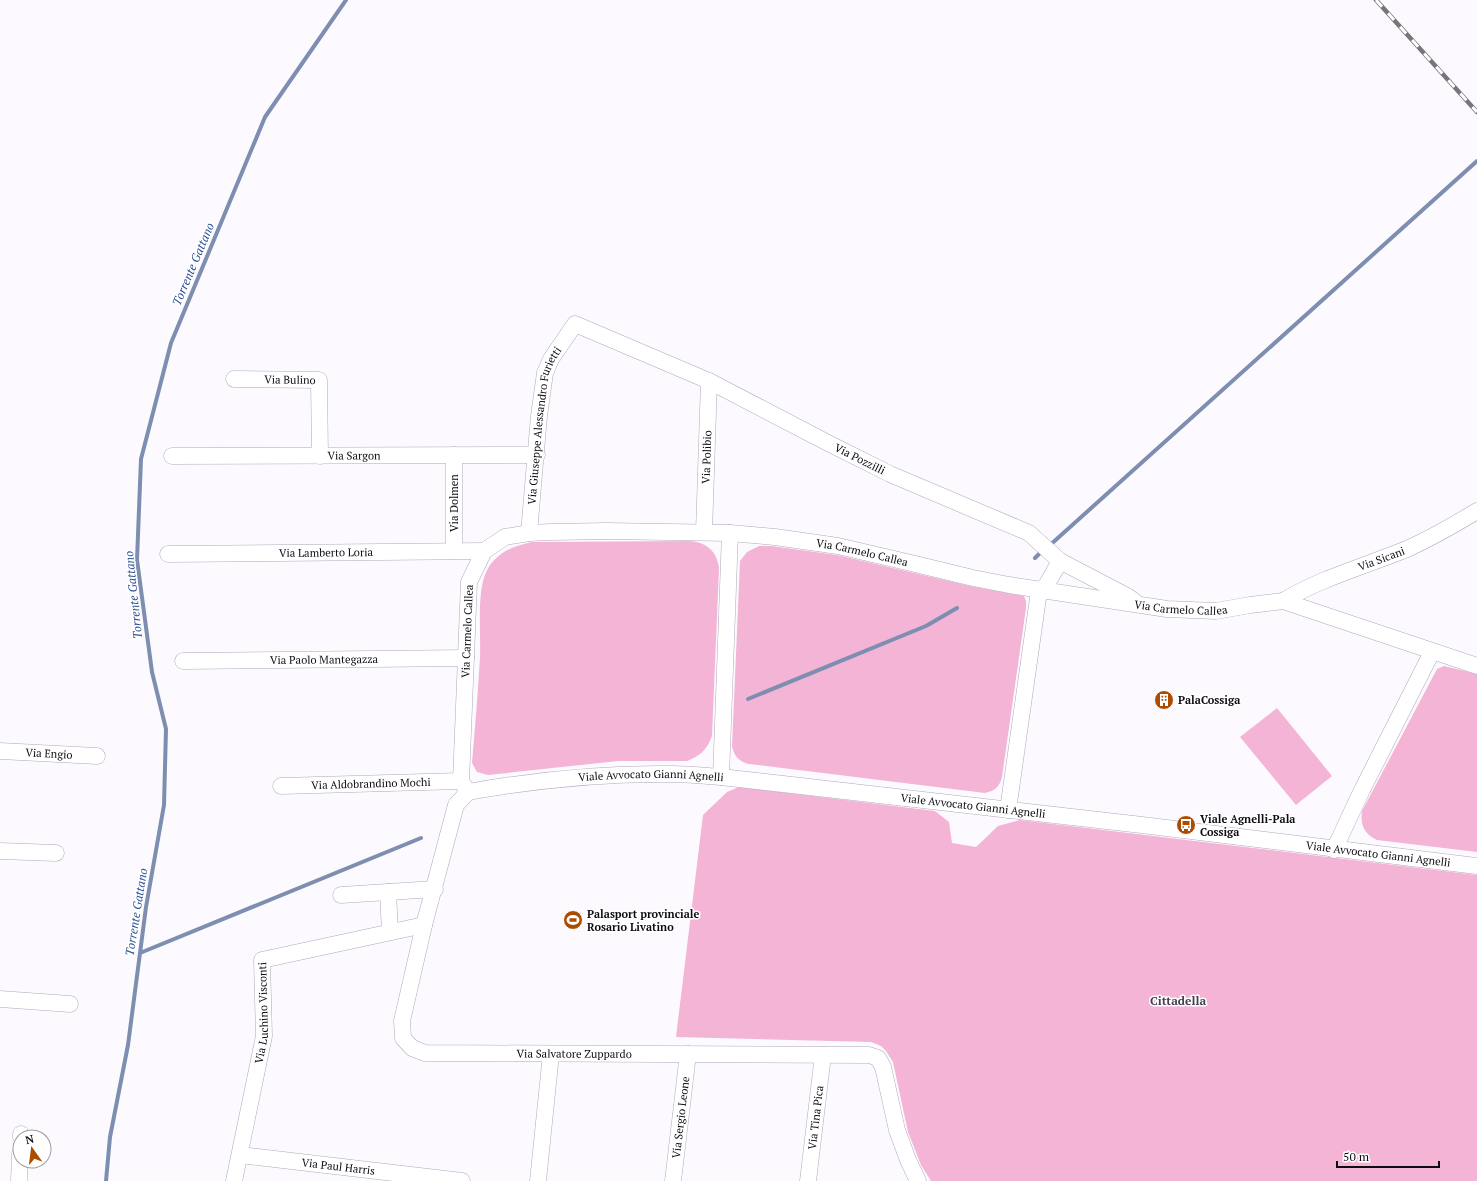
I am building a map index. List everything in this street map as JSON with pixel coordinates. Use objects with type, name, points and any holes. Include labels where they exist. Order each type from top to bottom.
[{"type":"street","name":"Via Pozzilli","points":[[575,324],[709,381],[890,474],[1029,533],[1060,561],[1127,596],[1138,605]]},
{"type":"street","name":"Via Giuseppe Alessandro Furietti","points":[[529,533],[545,373],[551,359],[575,324]]},
{"type":"street","name":"Via Bulino","points":[[234,379],[319,380],[320,456]]},
{"type":"street","name":"Via Polibio","points":[[704,532],[709,381]]},
{"type":"street","name":"Via Dolmen","points":[[454,455],[454,551]]},
{"type":"street","name":"Via Sargon","points":[[172,456],[537,455]]},
{"type":"street","name":"Via Sicani","points":[[1283,602],[1300,591],[1408,548],[1444,531],[1477,511]]},
{"type":"street","name":"Via Carmelo Callea","points":[[464,787],[466,658],[470,582],[484,551],[505,537],[529,533],[606,531],[704,532],[775,537],[838,546],[912,562],[973,578],[1041,591],[1168,609],[1216,611],[1250,605],[1283,602],[1477,666]]},
{"type":"street","points":[[721,777],[730,533]]},
{"type":"street","name":"Via Lamberto Loria","points":[[168,554],[484,551]]},
{"type":"street","points":[[1008,810],[1038,598],[1041,591],[1048,584],[1060,561]]},
{"type":"street","points":[[1334,850],[1362,790],[1432,652]]},
{"type":"street","name":"Via Paolo Mantegazza","points":[[183,661],[466,658]]},
{"type":"street","name":"Via Engio","points":[[0,751],[98,756]]},
{"type":"street","name":"Viale Avvocato Gianni Agnelli","points":[[464,787],[497,787],[583,777],[672,774],[721,777],[1158,827],[1334,850],[1477,866]]},
{"type":"street","name":"Via Aldobrandino Mochi","points":[[281,786],[464,787]]},
{"type":"street","name":"Via Salvatore Zuppardo","points":[[464,787],[456,805],[424,925],[402,1021],[404,1038],[412,1048],[425,1054],[869,1055],[878,1058],[883,1067],[897,1130],[908,1160],[918,1181]]},
{"type":"street","points":[[0,851],[56,853]]},
{"type":"street","points":[[341,895],[434,889]]},
{"type":"street","points":[[388,892],[390,932]]},
{"type":"street","name":"Via Luchino Visconti","points":[[234,1181],[264,1036],[262,960],[424,925]]},
{"type":"street","points":[[0,999],[70,1004]]},
{"type":"street","points":[[538,1181],[551,1054]]},
{"type":"street","name":"Via Sergio Leone","points":[[673,1181],[688,1054]]},
{"type":"street","name":"Via Tina Pica","points":[[808,1181],[823,1054]]},
{"type":"street","name":"Via Paul Harris","points":[[240,1155],[389,1176],[462,1181]]},
{"type":"street","points":[[19,1169],[19,1181]]},
{"type":"shaded area","points":[[691,541],[707,546],[711,549],[716,557],[719,568],[712,736],[708,745],[702,752],[696,757],[687,761],[618,761],[488,775],[477,772],[472,763],[480,657],[481,593],[488,568],[498,556],[517,546],[532,542]]},
{"type":"shaded area","points":[[759,546],[771,546],[837,555],[970,586],[1024,596],[1026,608],[1002,777],[996,788],[985,793],[749,764],[742,762],[738,758],[734,753],[732,746],[740,561],[747,552]]},
{"type":"shaded area","points":[[1444,666],[1477,674],[1477,852],[1377,840],[1366,832],[1362,825],[1362,811],[1437,669]]},
{"type":"shaded area","points":[[1277,708],[1332,776],[1296,805],[1240,737]]},
{"type":"shaded area","points":[[739,787],[935,811],[949,822],[952,843],[976,847],[998,826],[1020,820],[1477,875],[1477,1181],[931,1181],[921,1165],[908,1132],[893,1062],[881,1046],[871,1042],[676,1037],[703,815],[727,792]]},
{"type":"waterway","name":"Torrente Gattano","points":[[106,1181],[110,1137],[128,1045],[146,907],[164,805],[166,729],[152,672],[137,560],[141,459],[171,343],[265,117],[346,0]]},
{"type":"waterway","points":[[1049,546],[1477,161]]},
{"type":"waterway","points":[[1035,558],[1043,550]]},
{"type":"waterway","points":[[748,699],[926,626],[957,608]]},
{"type":"waterway","points":[[140,953],[421,838]]},
{"type":"railway","points":[[1376,0],[1477,112]]},
{"type":"place","name":"PalaCossiga","points":[[1164,700]]},
{"type":"place","name":"Viale Agnelli-Pala Cossiga","points":[[1186,825]]},
{"type":"place","name":"Palasport provinciale Rosario Livatino","points":[[573,920]]},
{"type":"district","name":"Cittadella","points":[[1178,1000]]}]
